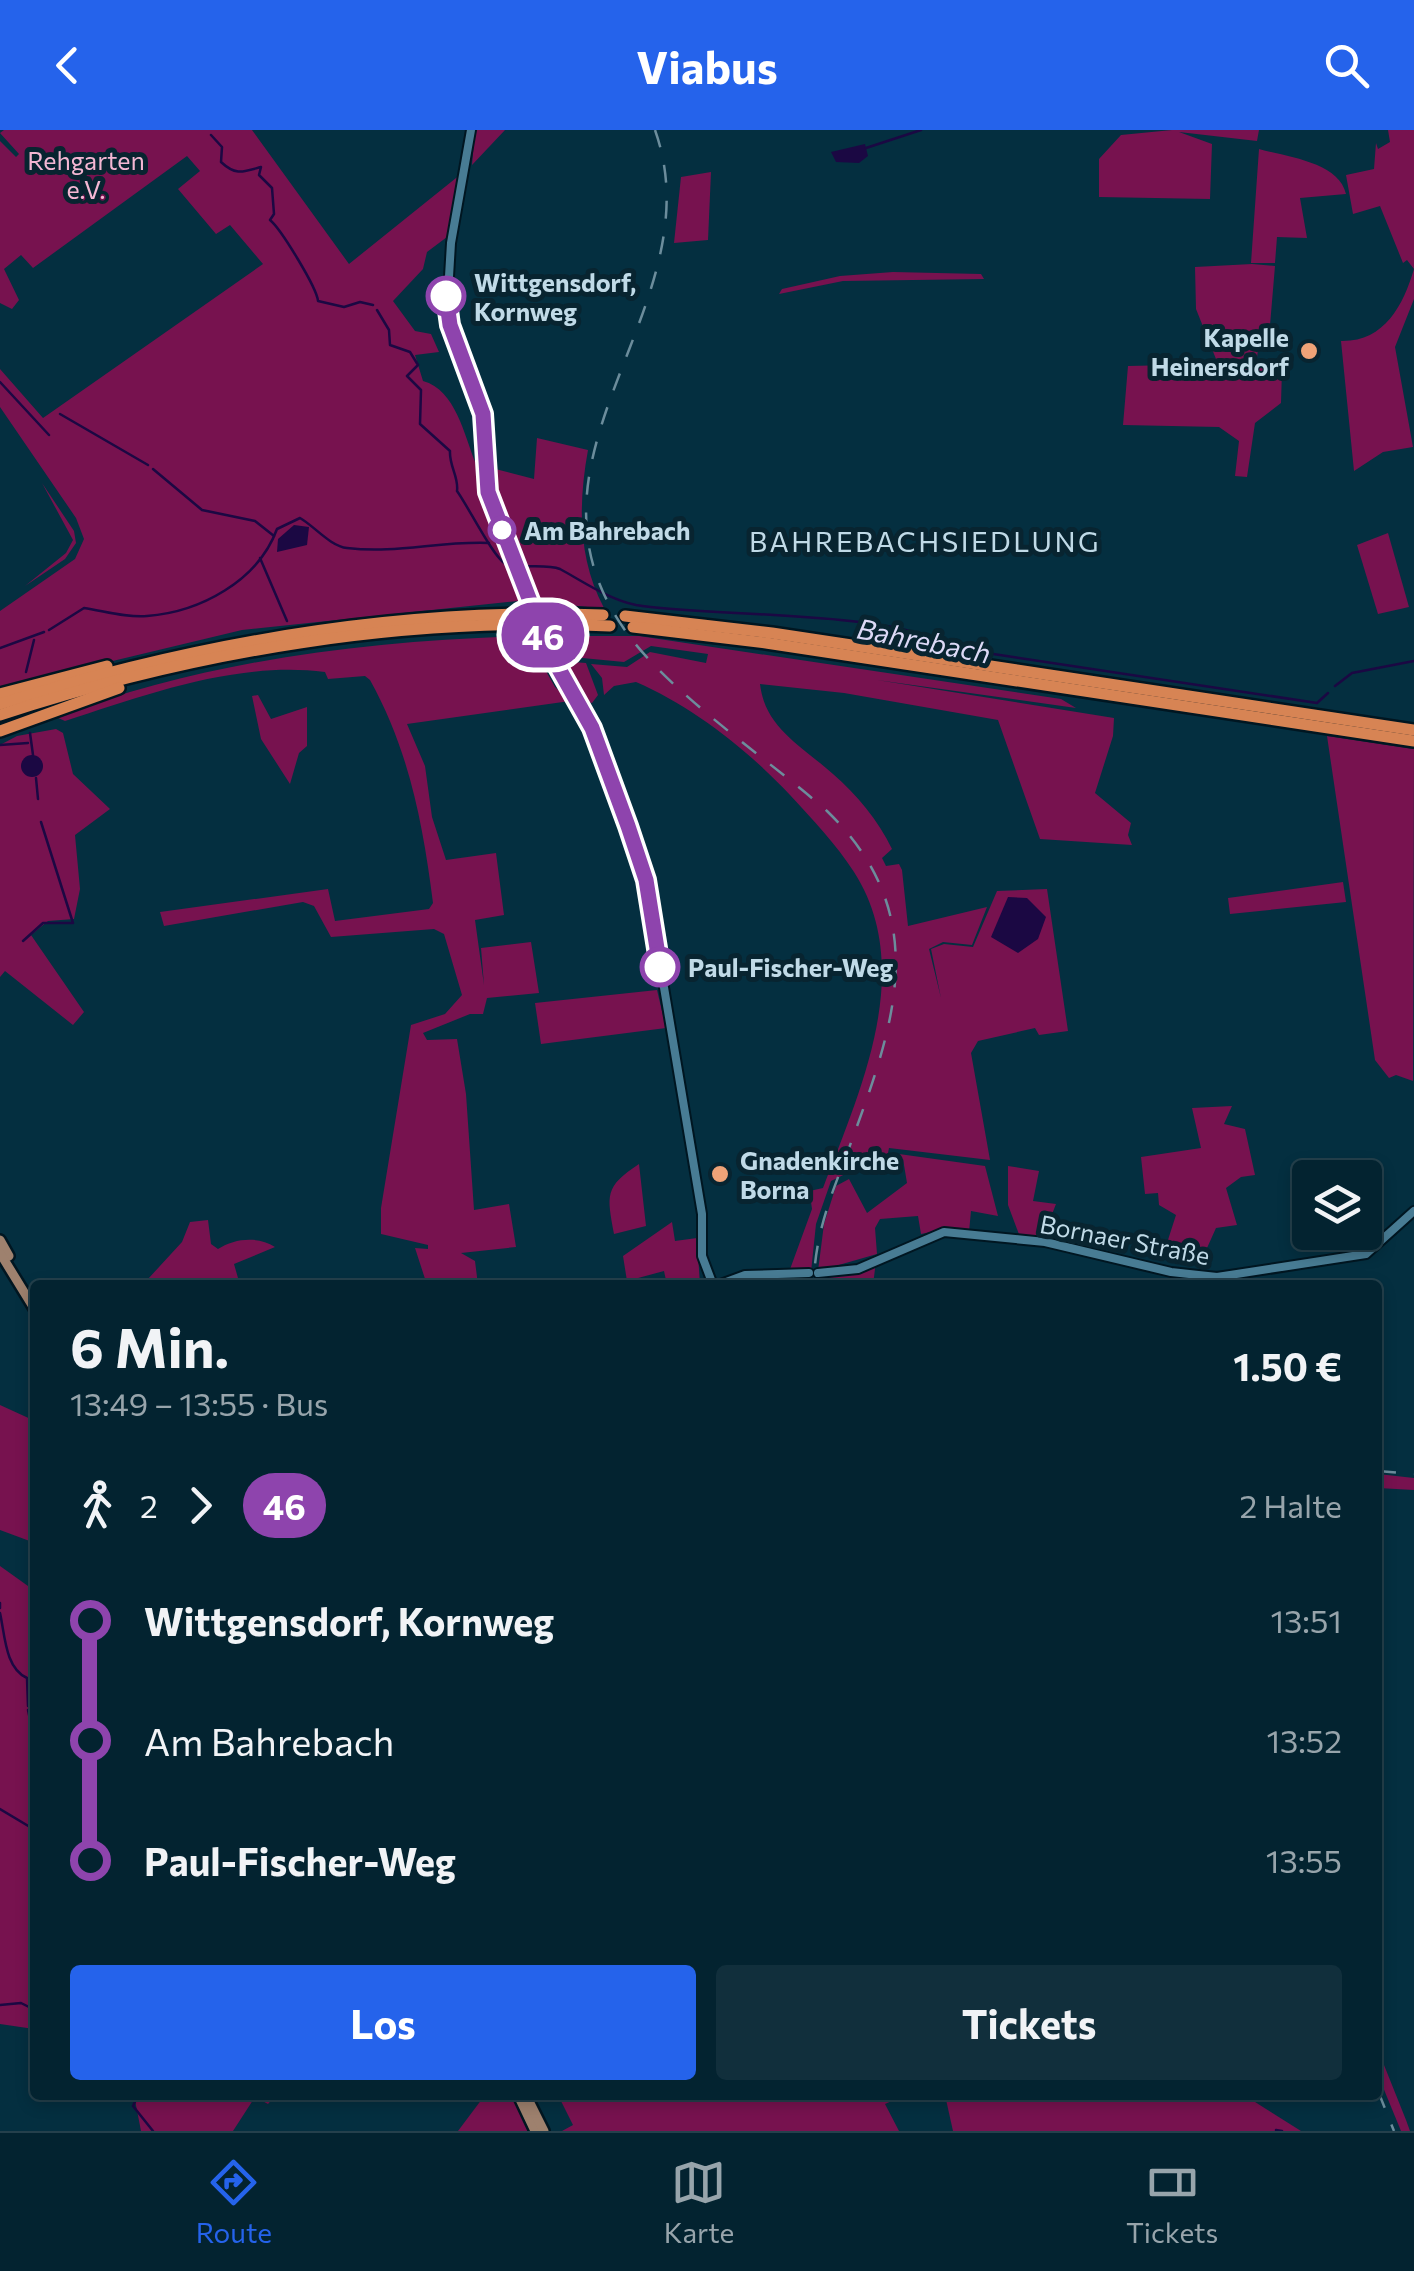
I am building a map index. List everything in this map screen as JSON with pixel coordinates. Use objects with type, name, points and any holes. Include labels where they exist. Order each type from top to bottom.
[{"type":"highway","points":[[0,704],[136,665],[254,641],[400,620],[521,614],[607,620],[428,629],[316,642],[189,664],[0,715]]},
{"type":"highway","points":[[1414,730],[772,633],[629,622],[1414,740]]},
{"type":"highway","points":[[0,731],[189,664]]},
{"type":"highway","points":[[0,694],[97,667],[136,665]]},
{"type":"main road","points":[[0,1240],[30,1301]]},
{"type":"main road","points":[[0,1252],[17,1277]]},
{"type":"main road","points":[[520,2100],[536,2131]]},
{"type":"main road","points":[[528,2100],[544,2131]]},
{"type":"street","points":[[471,130],[449,264],[447,310],[483,414],[488,492],[546,642],[592,728],[646,880],[702,1214],[702,1256],[713,1280]]},
{"type":"street","name":"Bornaer Straße","points":[[728,1280],[744,1274],[858,1268],[944,1232],[1056,1244],[1172,1272],[1217,1278],[1366,1254],[1414,1211]]},
{"type":"green space","name":"Rehgarten e.V.","points":[[252,130],[349,264],[461,174],[447,237],[427,252],[423,269],[393,301],[415,331],[431,334],[439,352],[415,355],[423,381],[444,394],[451,404],[476,464],[534,479],[537,438],[588,450],[582,531],[589,570],[604,608],[518,601],[242,630],[0,688],[0,611],[75,559],[84,539],[76,518],[0,407],[0,369],[43,418],[263,264],[230,225],[216,234],[178,189],[200,171],[187,156],[33,268],[21,255],[4,269],[19,300],[12,309],[0,303],[0,141],[16,157],[19,154],[0,133]]},
{"type":"green space","points":[[475,130],[505,130],[472,165]]},
{"type":"green space","points":[[1172,130],[1259,130],[1257,141],[1179,132],[1212,144],[1210,199],[1099,197],[1099,159],[1121,135]]},
{"type":"green space","points":[[1388,130],[1414,130],[1414,269],[1407,260],[1403,263],[1380,206],[1353,214],[1346,175],[1374,169],[1376,143],[1378,149],[1390,142]]},
{"type":"green space","points":[[1259,149],[1323,168],[1341,183],[1346,194],[1300,198],[1307,238],[1277,237],[1275,263],[1251,263]]},
{"type":"green space","points":[[711,172],[708,240],[674,243],[681,177]]},
{"type":"green space","points":[[1275,266],[1269,337],[1259,341],[1256,366],[1282,370],[1281,403],[1255,423],[1247,477],[1235,476],[1239,441],[1219,427],[1123,425],[1128,366],[1218,364],[1196,309],[1195,267]]},
{"type":"green space","points":[[1414,269],[1414,299],[1395,347],[1413,447],[1383,452],[1354,471],[1341,341],[1369,335],[1390,319]]},
{"type":"green space","points":[[893,272],[981,274],[984,279],[843,281],[779,294],[782,289],[840,276]]},
{"type":"green space","points":[[42,483],[74,531],[76,543],[65,559],[25,586],[66,553],[73,540]]},
{"type":"green space","points":[[1388,533],[1409,607],[1378,614],[1357,545]]},
{"type":"green space","points":[[526,636],[555,687],[570,701],[407,724],[425,766],[432,817],[446,860],[496,853],[504,915],[475,920],[484,985],[481,948],[531,942],[539,993],[487,998],[483,1014],[470,1014],[423,1033],[427,1040],[457,1039],[466,1094],[474,1210],[509,1204],[516,1247],[461,1253],[475,1261],[477,1280],[425,1280],[415,1248],[428,1249],[428,1245],[381,1234],[381,1208],[411,1025],[445,1014],[462,995],[444,934],[434,929],[331,937],[314,906],[303,902],[164,926],[160,912],[328,889],[335,921],[429,909],[433,903],[429,874],[412,788],[395,733],[370,680],[365,676],[328,679],[325,672],[259,671],[193,682],[65,721],[56,717],[113,697],[228,668],[347,649]]},
{"type":"green space","points":[[555,636],[639,636],[1061,699],[1076,708],[877,680],[1114,718],[1113,736],[1095,793],[1131,823],[1128,835],[1132,845],[1040,839],[998,720],[844,693],[760,684],[763,699],[777,724],[850,790],[880,828],[892,849],[882,858],[886,866],[899,864],[902,870],[908,926],[987,907],[972,945],[943,942],[929,949],[941,998],[931,949],[944,944],[973,947],[997,891],[1047,889],[1068,1031],[1039,1035],[1035,1028],[978,1041],[971,1053],[990,1160],[889,1148],[888,1153],[831,1181],[816,1224],[811,1272],[789,1272],[812,1209],[810,1195],[796,1194],[823,1188],[852,1112],[876,1031],[881,949],[872,910],[840,852],[757,762],[699,717],[636,682],[614,686],[604,695],[602,678],[591,664],[627,667],[650,652],[706,663],[708,654],[651,646],[624,662],[572,657],[558,660],[549,642]]},
{"type":"green space","points":[[586,663],[598,695],[592,703],[582,700],[562,665]]},
{"type":"green space","points":[[258,695],[271,719],[307,707],[307,746],[299,753],[290,784],[261,739],[252,696]]},
{"type":"green space","points":[[56,729],[63,733],[73,774],[110,809],[75,835],[80,889],[74,919],[48,921],[31,935],[84,1012],[73,1025],[5,971],[0,977],[0,745],[17,736]]},
{"type":"green space","points":[[1327,736],[1414,749],[1413,1081],[1396,1075],[1389,1078],[1375,1060]]},
{"type":"green space","points":[[1343,882],[1346,902],[1230,914],[1228,898]]},
{"type":"green space","points":[[657,990],[666,1028],[541,1044],[535,1003]]},
{"type":"green space","points":[[1232,1106],[1224,1124],[1245,1129],[1255,1175],[1241,1177],[1226,1188],[1237,1225],[1216,1228],[1207,1248],[1166,1246],[1176,1215],[1159,1205],[1158,1193],[1145,1194],[1141,1157],[1201,1148],[1192,1108]]},
{"type":"green space","points":[[899,1154],[985,1166],[998,1216],[971,1211],[969,1232],[950,1228],[921,1234],[918,1216],[880,1219],[875,1228],[877,1254],[818,1271],[824,1224],[836,1186],[849,1179],[867,1213],[907,1183],[903,1159],[894,1160]]},
{"type":"green space","points":[[639,1164],[646,1226],[614,1234],[611,1193],[619,1179]]},
{"type":"green space","points":[[1008,1166],[1039,1171],[1033,1201],[1056,1204],[1043,1237],[1020,1237],[1008,1205]]},
{"type":"green space","points":[[208,1220],[211,1244],[218,1249],[246,1240],[275,1247],[234,1264],[239,1280],[148,1280],[182,1242],[190,1222]]},
{"type":"green space","points":[[672,1222],[675,1241],[697,1238],[700,1280],[666,1280],[664,1271],[627,1280],[623,1256]]},
{"type":"green space","points":[[876,1261],[874,1280],[818,1280],[818,1275]]},
{"type":"green space","points":[[0,1405],[30,1419],[30,1541],[0,1530]]},
{"type":"green space","points":[[1382,1474],[1414,1478],[1414,1490],[1382,1488]]},
{"type":"green space","points":[[0,1566],[30,1587],[30,2028],[0,2024]]},
{"type":"green space","points":[[1382,2060],[1410,2131],[1401,2131],[1382,2085]]},
{"type":"green space","points":[[135,2100],[253,2100],[233,2131],[141,2131]]},
{"type":"green space","points":[[481,2100],[520,2100],[535,2131],[458,2131]]},
{"type":"green space","points":[[560,2100],[894,2100],[885,2104],[899,2131],[562,2131],[573,2125]]},
{"type":"green space","points":[[946,2100],[1252,2100],[1301,2131],[953,2131]]},
{"type":"shaded area","points":[[865,144],[868,156],[859,163],[836,162],[831,152]]},
{"type":"shaded area","points":[[294,525],[309,527],[307,545],[277,552],[278,539]]},
{"type":"shaded area","points":[[28,755],[36,755],[43,766],[36,777],[28,777],[21,770],[21,762]]},
{"type":"shaded area","points":[[1008,897],[1027,898],[1046,917],[1038,939],[1018,953],[991,937]]},
{"type":"waterway","points":[[866,148],[921,130]]},
{"type":"waterway","name":"Bahrebach","points":[[211,135],[222,147],[221,162],[226,166],[240,172],[261,167],[259,175],[272,188],[274,214],[270,220],[298,259],[318,301],[344,307],[360,302],[373,305]]},
{"type":"waterway","name":"Bahrebach","points":[[377,310],[389,330],[390,345],[410,352],[418,365],[407,376],[421,390],[420,424],[450,451],[457,491],[488,543],[506,564]]},
{"type":"waterway","points":[[0,382],[49,435]]},
{"type":"waterway","points":[[60,414],[148,465]]},
{"type":"waterway","points":[[153,469],[202,510],[255,521],[274,536]]},
{"type":"waterway","points":[[49,630],[84,608],[147,616],[206,600],[256,564],[277,529],[300,518],[347,548],[489,543]]},
{"type":"waterway","points":[[260,558],[287,621]]},
{"type":"waterway","name":"Bahrebach","points":[[522,566],[560,569],[636,605],[889,627],[924,635],[947,647],[1317,703],[1328,693]]},
{"type":"waterway","points":[[0,648],[44,632]]},
{"type":"waterway","points":[[26,672],[34,640]]},
{"type":"waterway","name":"Bahrebach","points":[[1335,686],[1352,673],[1414,661]]},
{"type":"waterway","points":[[30,733],[33,755]]},
{"type":"waterway","points":[[0,745],[28,743]]},
{"type":"waterway","points":[[36,778],[38,799]]},
{"type":"waterway","points":[[23,941],[43,923],[73,923],[41,822]]},
{"type":"waterway","points":[[0,1603],[0,1608]]},
{"type":"waterway","points":[[0,1613],[10,1659],[27,1678],[28,1706]]},
{"type":"waterway","points":[[28,1710],[30,1719]]},
{"type":"waterway","points":[[0,1809],[30,1827]]},
{"type":"waterway","points":[[0,2005],[21,2003],[30,2008]]},
{"type":"waterway","points":[[136,2100],[133,2106],[153,2131]]},
{"type":"waterway","points":[[1276,2130],[1282,2131]]},
{"type":"railway","points":[[655,130],[667,195],[659,259],[596,443],[586,505],[594,568],[627,633],[646,656],[694,702],[827,811],[862,852],[884,894],[894,936],[895,979],[889,1022],[824,1220],[814,1280]]},
{"type":"railway","points":[[1382,1471],[1414,1474]]},
{"type":"railway","points":[[1382,2100],[1394,2131]]},
{"type":"bus line","name":"46","points":[[446,296],[450,325],[472,375],[483,414],[488,492],[550,653],[592,728],[628,826],[646,880],[660,967]]},
{"type":"place","name":"Wittgensdorf, Kornweg","points":[[446,296]]},
{"type":"place","name":"Kapelle Heinersdorf","points":[[1309,351]]},
{"type":"place","name":"Am Bahrebach","points":[[502,530]]},
{"type":"place","name":"Paul-Fischer-Weg","points":[[660,967]]},
{"type":"place","name":"Gnadenkirche Borna","points":[[720,1174]]},
{"type":"district","name":"BAHREBACHSIEDLUNG","points":[[925,541]]}]
